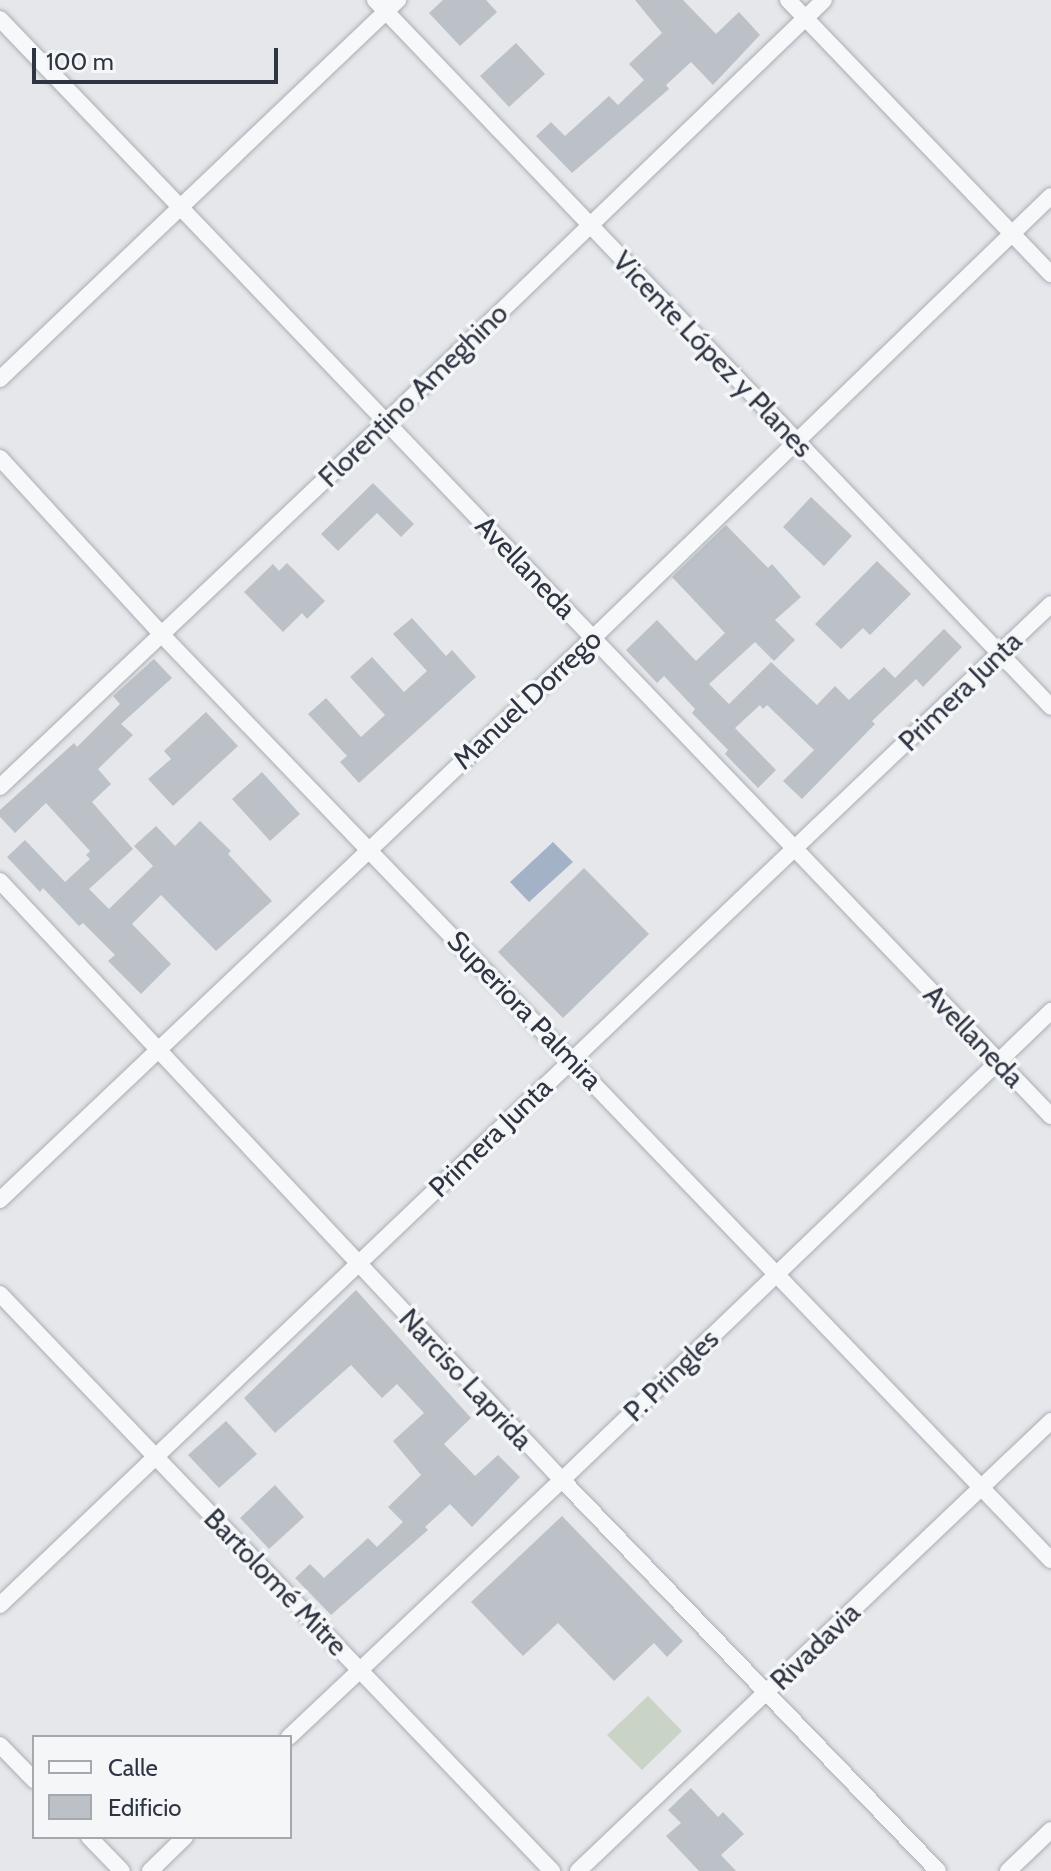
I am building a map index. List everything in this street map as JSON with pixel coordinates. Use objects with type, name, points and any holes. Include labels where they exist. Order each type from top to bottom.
[{"type":"street","points":[[788,0],[1051,274]]},
{"type":"street","name":"Florentino Ameghino","points":[[0,787],[386,422],[824,0]]},
{"type":"street","points":[[0,379],[181,207],[386,4]]},
{"type":"street","name":"Vicente López y Planes","points":[[386,4],[589,224],[1051,707]]},
{"type":"street","name":"Avellaneda","points":[[0,19],[1051,1116]]},
{"type":"street","name":"Manuel Dorrego","points":[[0,1200],[156,1048],[593,638],[795,439],[1051,196]]},
{"type":"street","name":"Superiora Palmira","points":[[0,458],[162,635],[572,1058],[1051,1560]]},
{"type":"street","name":"Primera Junta","points":[[0,1605],[1051,604]]},
{"type":"street","name":"Narciso Laprida","points":[[0,881],[562,1480],[938,1871]]},
{"type":"street","name":"P. Pringles","points":[[291,1735],[1051,1011]]},
{"type":"street","name":"Bartolomé Mitre","points":[[0,1294],[552,1871]]},
{"type":"street","name":"Rivadavia","points":[[578,1871],[1051,1421]]},
{"type":"street","points":[[0,1745],[32,1778]]},
{"type":"street","points":[[1008,1871],[1051,1830]]},
{"type":"street","points":[[91,1839],[122,1871]]},
{"type":"street","points":[[150,1871],[183,1839]]},
{"type":"shaded area","points":[[648,1696],[682,1731],[642,1770],[607,1735]]},
{"type":"water","points":[[553,842],[573,862],[529,902],[510,882]]},
{"type":"building","points":[[443,0],[486,0],[497,12],[460,46],[429,13]]},
{"type":"building","points":[[635,0],[683,0],[716,34],[739,12],[760,35],[713,85],[691,62],[666,85],[669,89],[572,173],[536,136],[551,122],[565,136],[609,96],[618,105],[644,80],[629,64],[662,33]]},
{"type":"building","points":[[516,43],[545,74],[509,107],[480,76]]},
{"type":"building","points":[[373,483],[414,524],[401,537],[377,513],[338,551],[321,534]]},
{"type":"building","points":[[811,497],[852,536],[824,566],[783,527]]},
{"type":"building","points":[[726,525],[768,568],[772,564],[801,597],[775,620],[795,640],[774,661],[755,642],[709,684],[729,704],[771,662],[817,705],[835,686],[849,700],[884,667],[895,678],[944,629],[962,647],[923,687],[916,679],[872,721],[875,724],[802,799],[783,781],[814,750],[767,705],[763,709],[760,705],[735,728],[776,770],[758,788],[725,754],[728,750],[692,713],[695,709],[664,676],[657,683],[626,650],[657,620],[696,661],[725,633],[672,577]]},
{"type":"building","points":[[877,561],[911,594],[870,635],[863,628],[841,649],[815,624]]},
{"type":"building","points":[[287,563],[325,601],[307,619],[302,613],[283,632],[244,592],[273,564],[279,571]]},
{"type":"building","points":[[412,618],[446,656],[452,650],[476,677],[359,783],[340,762],[347,756],[308,714],[326,698],[361,737],[385,715],[350,677],[372,657],[404,692],[427,671],[393,634]]},
{"type":"building","points":[[154,659],[172,678],[121,724],[133,735],[98,769],[111,784],[92,802],[133,849],[89,889],[109,909],[153,866],[134,846],[156,826],[175,846],[200,821],[231,851],[228,854],[272,901],[216,951],[161,895],[132,924],[171,964],[141,994],[108,961],[115,955],[83,923],[79,926],[43,888],[40,892],[7,857],[25,840],[65,882],[90,859],[86,855],[90,851],[46,803],[15,833],[0,817],[0,810],[74,743],[77,747],[120,704],[113,696]]},
{"type":"building","points":[[206,712],[238,746],[173,806],[148,779],[171,759],[164,751]]},
{"type":"building","points":[[262,772],[300,814],[270,841],[232,799]]},
{"type":"building","points":[[584,868],[649,934],[563,1018],[498,952]]},
{"type":"building","points":[[356,1290],[471,1418],[444,1444],[475,1476],[498,1455],[520,1477],[472,1527],[450,1504],[425,1527],[428,1530],[331,1615],[295,1578],[310,1564],[324,1578],[368,1538],[377,1547],[403,1522],[388,1507],[421,1475],[393,1441],[424,1413],[397,1384],[382,1398],[351,1365],[275,1433],[244,1398]]},
{"type":"building","points":[[226,1421],[257,1454],[219,1488],[188,1455]]},
{"type":"building","points":[[275,1485],[304,1517],[269,1549],[240,1518]]},
{"type":"building","points":[[562,1516],[683,1641],[667,1657],[654,1643],[614,1681],[558,1623],[523,1656],[471,1602]]},
{"type":"building","points":[[691,1788],[718,1817],[723,1812],[744,1834],[721,1855],[736,1871],[699,1871],[666,1836],[681,1823],[668,1810]]}]
